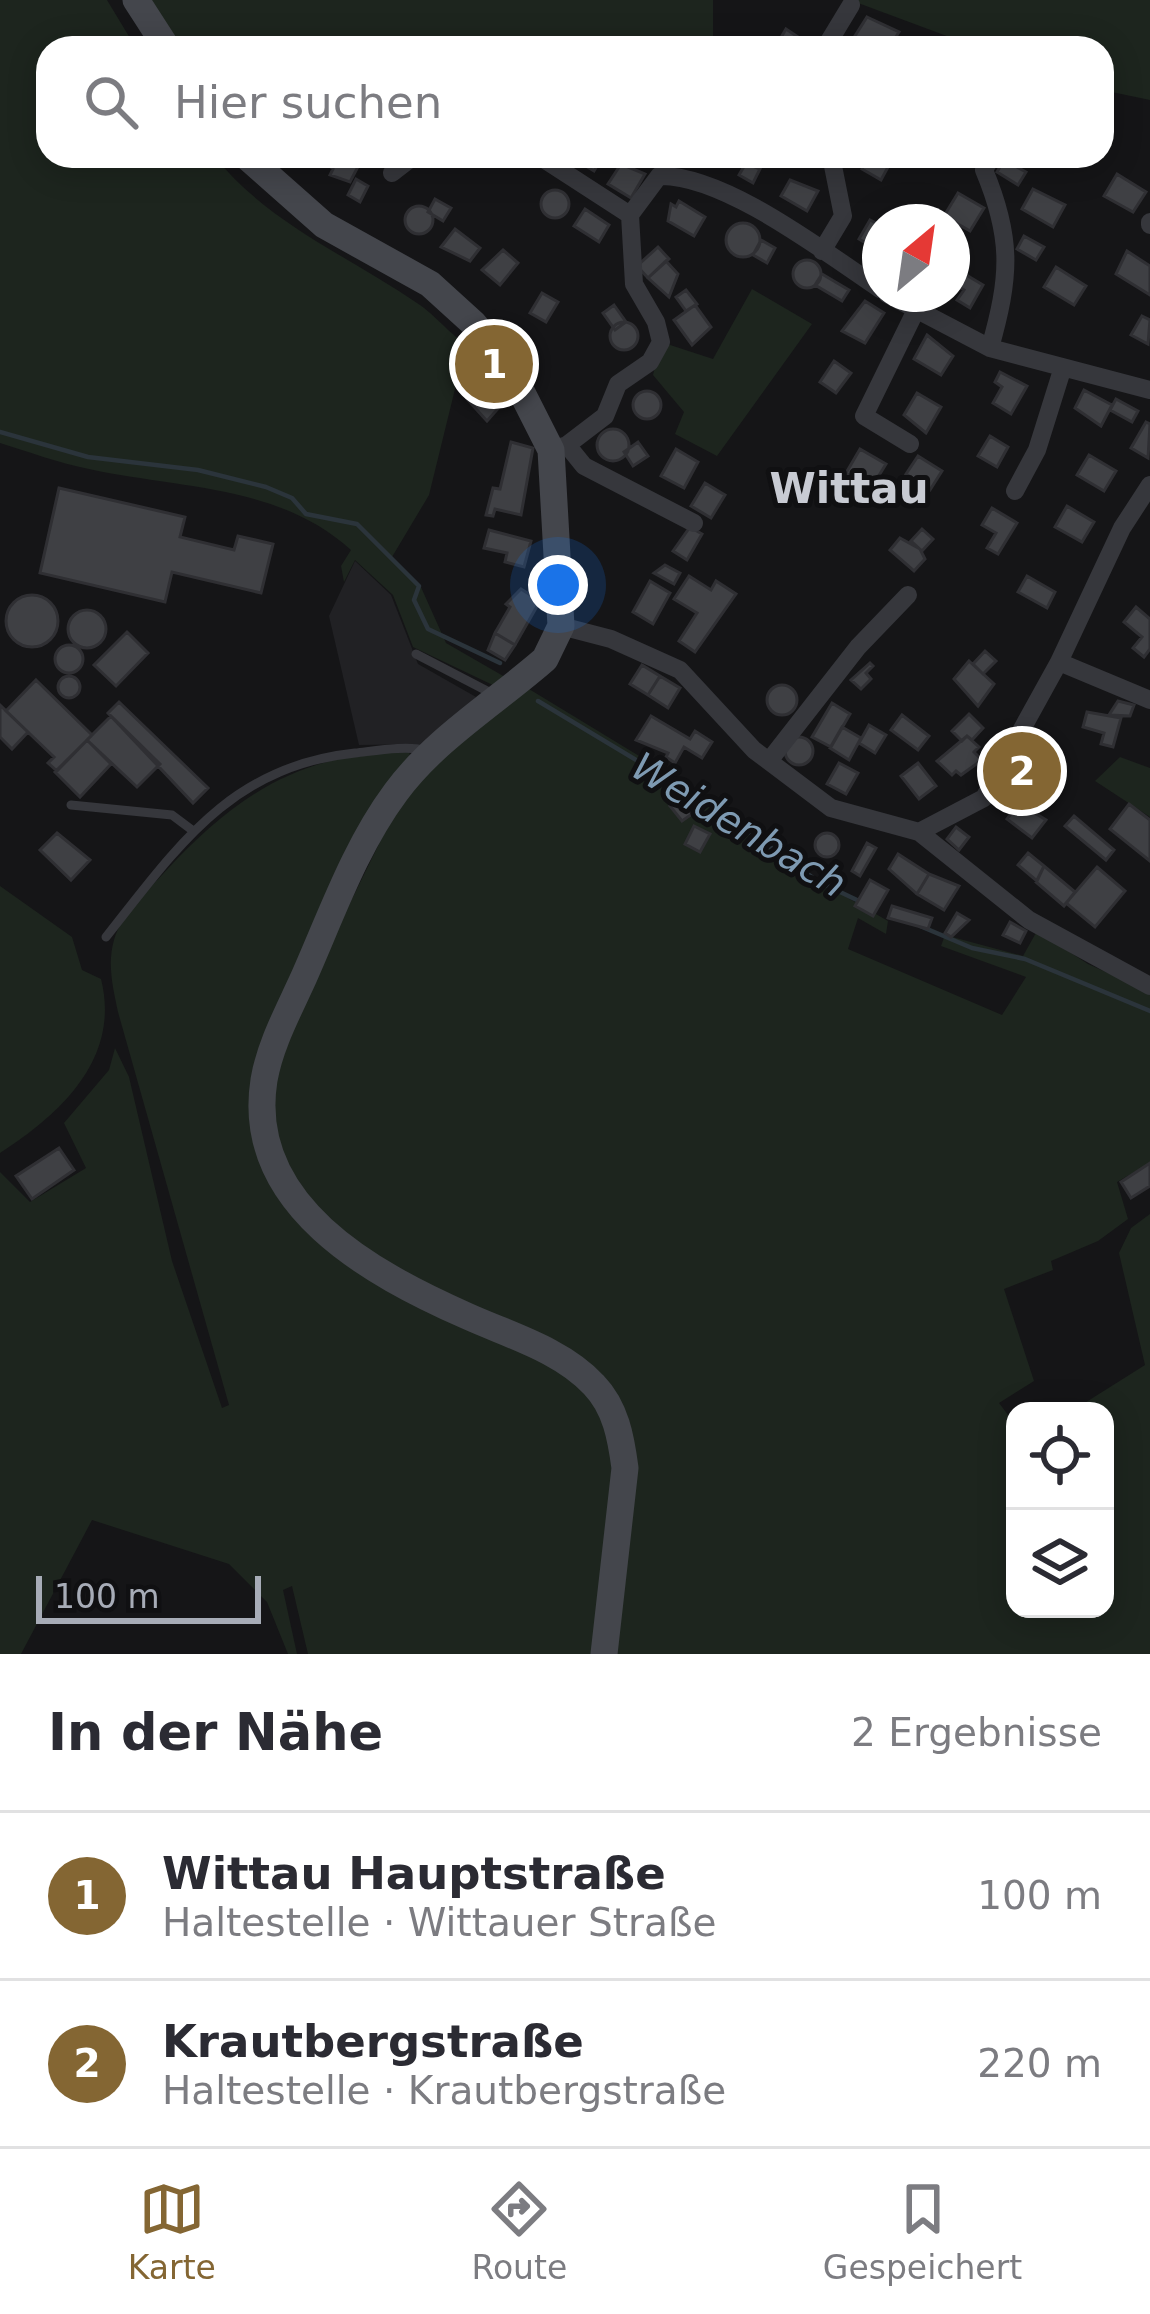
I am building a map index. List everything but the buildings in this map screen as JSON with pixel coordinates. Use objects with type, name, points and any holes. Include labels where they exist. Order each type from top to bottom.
[{"type":"street","points":[[136,0],[159,36]]},
{"type":"street","points":[[832,36],[850,4]]},
{"type":"street","points":[[260,168],[324,225],[430,284],[474,324],[559,448],[694,523]]},
{"type":"street","points":[[392,173],[398,168]]},
{"type":"street","points":[[558,168],[630,215]]},
{"type":"street","points":[[822,251],[843,216],[833,168]]},
{"type":"street","points":[[985,168],[1000,207],[1009,255],[990,348]]},
{"type":"street","points":[[559,448],[605,416],[618,384],[650,362],[661,342],[656,322],[634,284],[630,215],[659,176],[684,176],[862,277]]},
{"type":"street","points":[[910,445],[864,416],[915,312],[990,348],[1150,390]]},
{"type":"street","points":[[1015,491],[1037,450],[1063,367]]},
{"type":"street","points":[[559,448],[561,626],[544,658],[433,751],[396,792],[360,851],[275,1042],[264,1083],[268,1148],[284,1184],[308,1217],[343,1249],[398,1282],[560,1360],[593,1383],[608,1403],[622,1439],[625,1468],[604,1654]]},
{"type":"street","points":[[919,832],[984,797],[1059,662],[1122,528],[1150,485]]},
{"type":"street","points":[[769,761],[908,595]]},
{"type":"street","points":[[561,626],[611,639],[680,670],[769,761],[831,808],[919,832],[1029,920],[1150,986]]},
{"type":"street","points":[[1059,662],[1150,700]]},
{"type":"lane","points":[[416,654],[500,698]]},
{"type":"lane","points":[[106,938],[192,830],[265,776],[307,758],[404,746],[433,751]]},
{"type":"lane","points":[[71,805],[172,815],[192,830]]},
{"type":"shaded area","points":[[0,0],[107,0],[129,36],[36,36],[36,168],[225,168],[285,221],[420,305],[479,350],[456,385],[429,495],[392,557],[420,585],[446,643],[505,677],[497,687],[413,647],[393,595],[355,560],[344,582],[341,566],[351,550],[292,512],[227,492],[78,467],[0,443]]},
{"type":"shaded area","points":[[147,0],[713,0],[713,36],[170,36]]},
{"type":"shaded area","points":[[850,0],[1150,0],[1150,100],[1114,92],[1114,36],[947,36]]},
{"type":"shaded area","points":[[752,289],[812,324],[717,456],[675,434],[684,412],[653,375],[661,342],[713,359]]},
{"type":"shaded area","points":[[355,561],[391,595],[418,664],[476,697],[429,744],[359,745],[329,616]]},
{"type":"shaded area","points":[[529,689],[728,810],[820,882],[888,921],[886,934],[858,918],[848,949],[1002,1015],[1026,977],[941,946],[945,935],[1023,956],[1037,931],[1088,964],[1150,992],[1150,1163],[1117,1182],[1128,1219],[1098,1241],[1051,1261],[1053,1270],[1004,1289],[1034,1381],[999,1403],[1006,1412],[1006,1618],[1114,1618],[1114,1402],[1086,1402],[1145,1365],[1119,1253],[1131,1228],[1150,1214],[1150,1654],[612,1654],[633,1457],[630,1423],[604,1383],[590,1393],[619,1446],[620,1485],[595,1654],[308,1654],[292,1586],[283,1590],[297,1654],[288,1654],[267,1602],[229,1564],[92,1520],[21,1654],[0,1654],[0,1172],[30,1202],[86,1168],[64,1123],[109,1070],[115,1048],[129,1077],[172,1261],[222,1408],[229,1405],[118,1012],[112,949],[134,904],[216,822],[272,784],[334,760],[409,752],[412,762],[356,852],[275,1043],[260,1126],[267,1165],[285,1202],[318,1237],[367,1272],[439,1311],[485,1319],[337,1240],[311,1216],[281,1155],[271,1112],[274,1084],[302,1001],[402,797],[458,737]]},
{"type":"shaded area","points":[[1120,757],[1150,768],[1150,817],[1095,781]]},
{"type":"shaded area","points":[[0,886],[72,937],[82,970],[101,979],[105,1008],[102,1034],[81,1081],[44,1120],[0,1153]]},
{"type":"waterway","name":"Weidenbach","points":[[0,432],[88,457],[198,470],[266,487],[292,498],[306,514],[357,524],[419,586],[414,600],[428,629],[500,663]]},
{"type":"waterway","name":"Weidenbach","points":[[538,701],[711,805],[819,882],[859,901]]},
{"type":"waterway","name":"Weidenbach","points":[[920,926],[972,948],[1025,959],[1150,1011]]},
{"type":"place","name":"Wittau Hauptstraße","points":[[494,364]]},
{"type":"place","name":"Krautbergstraße","points":[[1022,771]]},
{"type":"district","name":"Wittau","points":[[849,488]]}]
